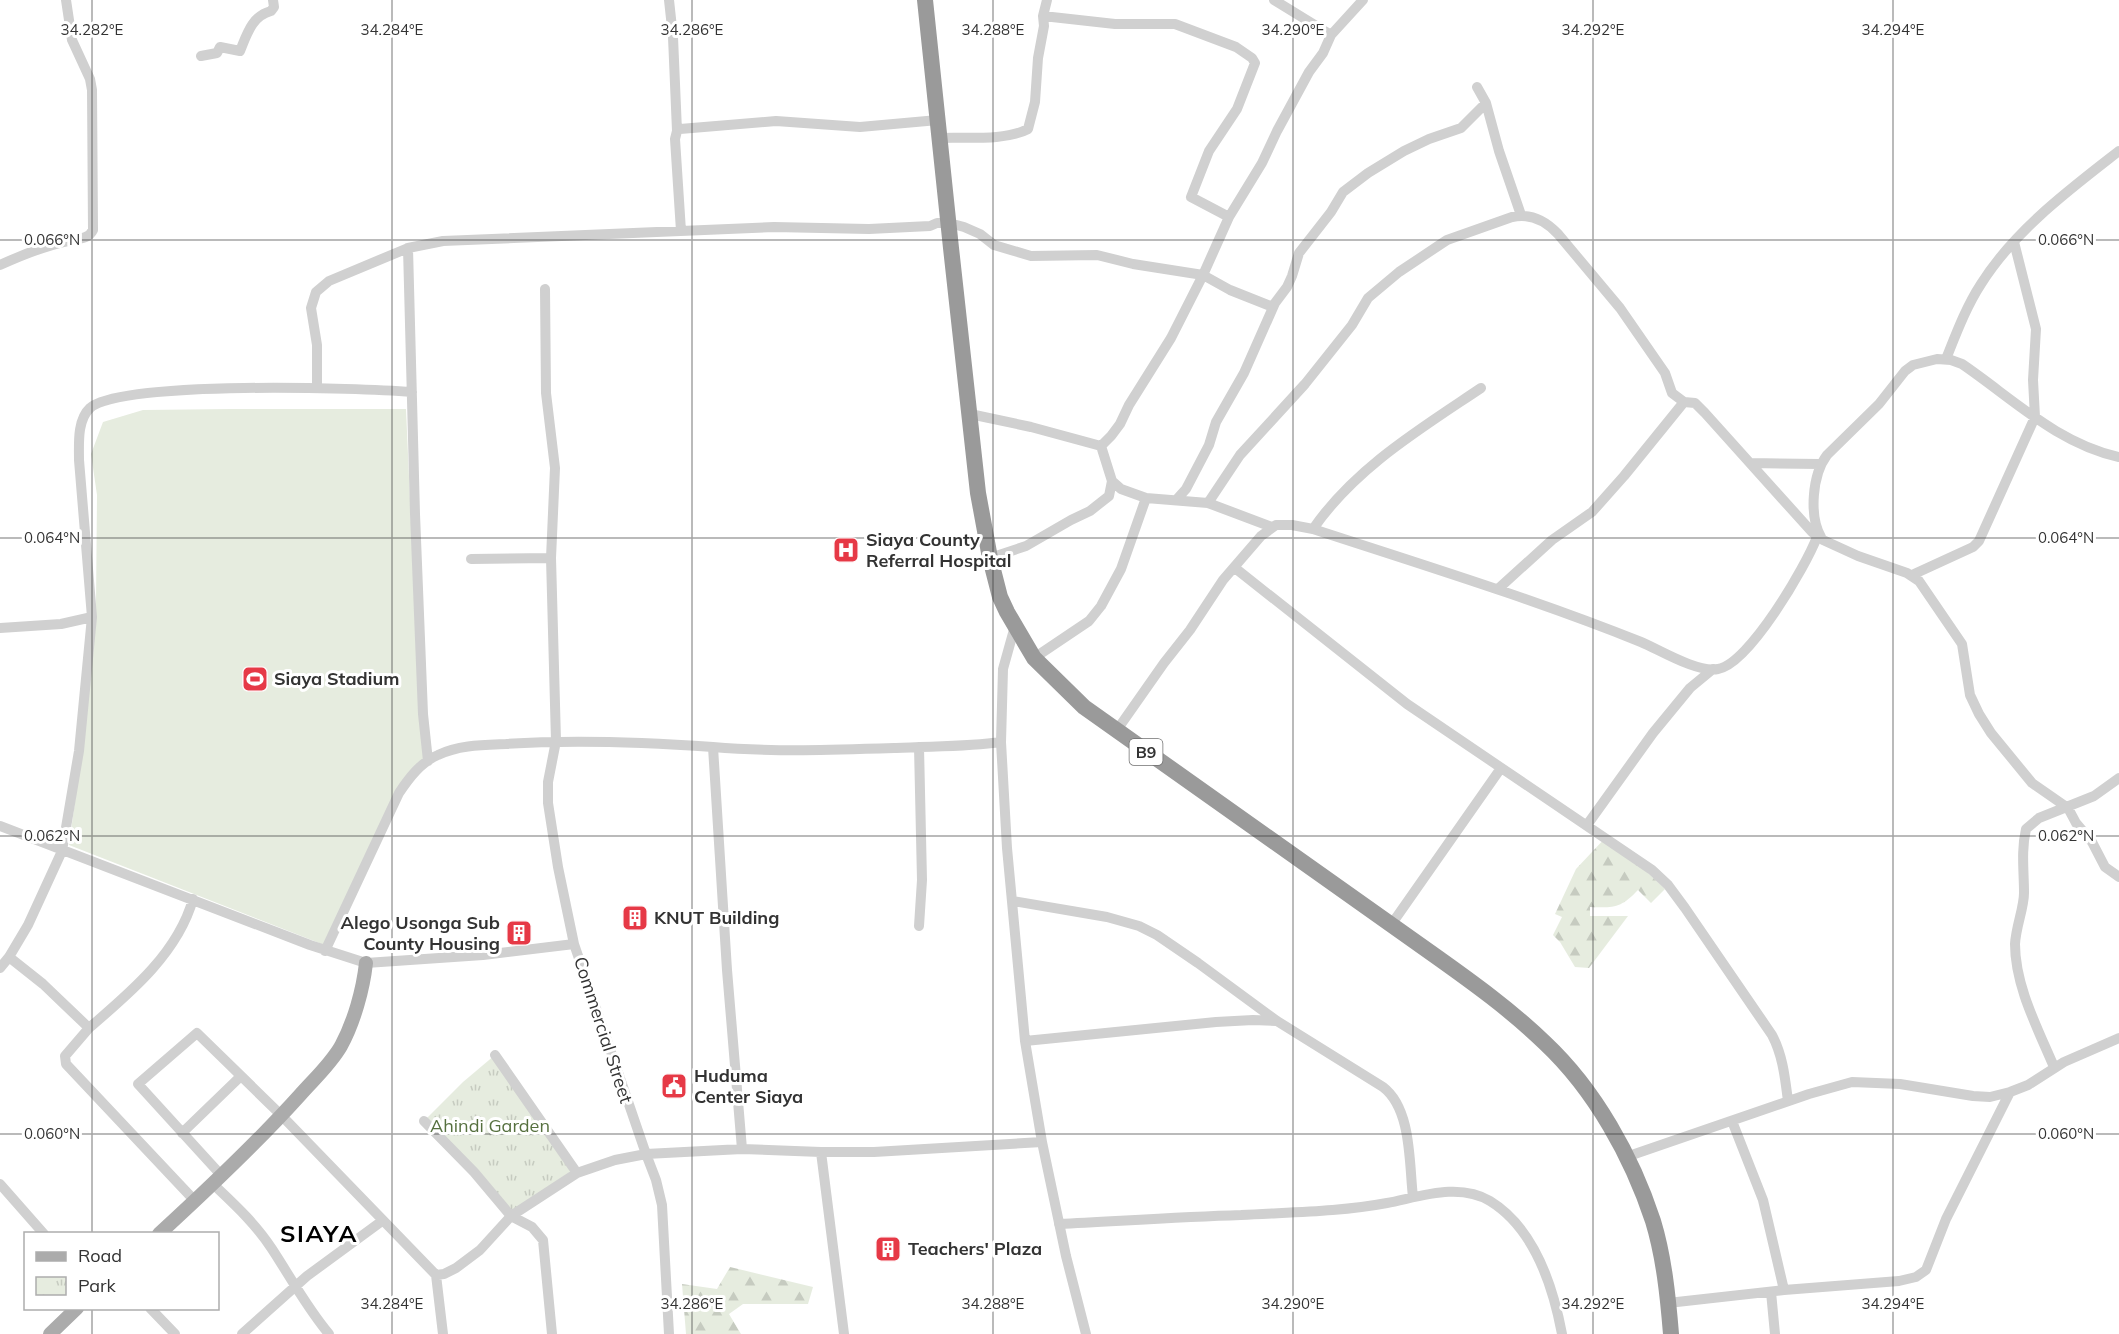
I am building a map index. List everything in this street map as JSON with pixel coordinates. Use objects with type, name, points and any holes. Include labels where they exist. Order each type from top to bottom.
[{"type":"highway","name":"B9","points":[[925,0],[978,493],[1000,597],[1015,626],[1034,658],[1070,695],[1480,988],[1546,1043],[1594,1102],[1626,1157],[1653,1222],[1659,1244],[1671,1334]]},
{"type":"main road","points":[[160,1232],[217,1180],[328,1065],[342,1045],[355,1008],[366,963]]},
{"type":"main road","points":[[50,1334],[75,1310]]},
{"type":"street","points":[[0,265],[45,246],[84,238],[93,230],[92,90],[90,79],[72,40],[66,0]]},
{"type":"street","points":[[201,56],[217,53],[220,47],[240,51],[251,25],[262,13],[271,11],[274,7],[273,0]]},
{"type":"street","points":[[669,0],[678,131],[675,139],[681,231]]},
{"type":"street","points":[[940,138],[997,136],[1021,133],[1028,129],[1035,102],[1038,58],[1047,0]]},
{"type":"street","points":[[1274,0],[1331,35]]},
{"type":"street","points":[[1101,446],[1120,424],[1171,338],[1203,275],[1229,216],[1262,163],[1276,131],[1309,72],[1323,53],[1331,35],[1363,0]]},
{"type":"street","points":[[1043,16],[1115,24],[1175,24],[1236,47],[1252,58],[1255,63],[1245,90],[1223,132],[1209,151],[1191,197],[1229,216]]},
{"type":"street","points":[[1477,87],[1486,103],[1521,215]]},
{"type":"street","points":[[1178,499],[1186,489],[1209,445],[1216,422],[1244,373],[1273,307],[1287,288],[1299,253],[1331,212],[1343,192],[1398,154],[1461,128],[1486,103]]},
{"type":"street","points":[[678,131],[684,128],[776,120],[860,127],[938,120]]},
{"type":"street","points":[[1946,359],[1980,285],[2014,242],[2046,210],[2119,151]]},
{"type":"street","points":[[1208,503],[1240,455],[1305,384],[1353,325],[1368,298],[1385,282],[1447,240],[1521,215],[1539,219],[1558,234],[1626,317],[1665,373],[1672,393],[1684,402],[1695,404],[1705,413],[1781,500],[1820,538],[1858,556],[1912,575],[1919,581],[1962,644],[1970,695],[1991,733],[2032,783],[2068,808],[2076,823],[2092,842],[2105,867],[2119,878]]},
{"type":"street","points":[[317,387],[317,345],[311,308],[316,292],[329,281],[408,248],[444,241],[774,227],[869,230],[949,223],[980,234],[994,245],[1031,256],[1097,255],[1133,264],[1203,275],[1230,290],[1273,307]]},
{"type":"street","points":[[1912,575],[1973,547],[1978,541],[2035,417],[2036,329],[2014,242]]},
{"type":"street","points":[[408,248],[423,714],[428,761]]},
{"type":"street","points":[[545,289],[546,393],[555,468],[550,558],[556,741],[548,782],[550,823],[574,944]]},
{"type":"street","points":[[1820,538],[1814,516],[1817,473],[1820,464],[1879,404],[1905,371],[1922,362],[1946,359],[1962,364],[2035,417],[2085,447],[2119,457]]},
{"type":"street","points":[[0,968],[28,925],[62,851],[79,751],[92,617],[79,448],[81,426],[85,414],[92,407],[118,397],[172,391],[317,387],[412,392]]},
{"type":"street","points":[[1313,529],[1333,504],[1378,459],[1480,388]]},
{"type":"street","points":[[1498,589],[1552,540],[1592,512],[1684,402]]},
{"type":"street","points":[[970,414],[1031,427],[1101,446]]},
{"type":"street","points":[[990,558],[1026,546],[1090,511],[1109,496],[1112,481],[1101,446]]},
{"type":"street","points":[[1750,463],[1820,464]]},
{"type":"street","points":[[1112,481],[1121,489],[1146,498],[1208,503],[1272,527],[1292,525],[1313,529],[1498,589],[1631,638],[1692,664],[1713,669],[1725,667],[1734,661],[1769,619],[1820,538]]},
{"type":"street","points":[[1034,658],[1089,621],[1101,606],[1121,569],[1146,498]]},
{"type":"street","points":[[1117,730],[1190,630],[1219,585],[1261,536],[1272,527]]},
{"type":"street","points":[[471,559],[550,558]]},
{"type":"street","points":[[1235,568],[1407,704],[1652,870],[1668,885],[1775,1042],[1782,1060],[1788,1101]]},
{"type":"street","points":[[0,628],[61,624],[92,617]]},
{"type":"street","points":[[1015,626],[1003,669],[1001,742],[1025,1041],[1059,1224],[1086,1334]]},
{"type":"street","points":[[1587,825],[1647,740],[1684,694],[1713,669]]},
{"type":"street","points":[[325,951],[399,793],[410,777],[428,761],[449,750],[470,746],[556,741],[623,741],[775,752],[1001,742]]},
{"type":"street","points":[[713,747],[727,970],[742,1149]]},
{"type":"street","points":[[919,926],[922,880],[920,747]]},
{"type":"street","points":[[1391,925],[1501,768]]},
{"type":"street","points":[[2054,1067],[2018,972],[2016,927],[2024,894],[2022,856],[2026,829],[2039,818],[2094,796],[2119,778]]},
{"type":"street","points":[[0,826],[325,951],[366,963]]},
{"type":"street","points":[[193,899],[188,917],[175,941],[128,993],[89,1028],[65,1056],[66,1064],[195,1201]]},
{"type":"street","points":[[1013,901],[1107,916],[1139,926],[1157,935],[1276,1022],[1390,1092],[1401,1111],[1405,1125],[1413,1197]]},
{"type":"street","name":"Commercial Street","points":[[366,963],[483,955],[574,944],[645,1154],[656,1180],[662,1205],[669,1334]]},
{"type":"street","points":[[9,957],[43,984],[89,1028]]},
{"type":"street","points":[[1025,1041],[1216,1022],[1253,1020],[1276,1022]]},
{"type":"street","points":[[329,1334],[295,1287],[272,1248],[182,1133],[138,1084],[197,1033],[281,1115],[436,1275],[443,1334]]},
{"type":"street","points":[[1626,1157],[1788,1101],[1852,1082],[1900,1084],[1990,1097],[2028,1085],[2054,1067],[2098,1045],[2119,1038]]},
{"type":"street","points":[[495,1055],[577,1173]]},
{"type":"street","points":[[182,1133],[241,1076]]},
{"type":"street","points":[[1668,1303],[1784,1290],[1882,1283],[1921,1275],[1926,1270],[1946,1220],[2010,1092]]},
{"type":"street","points":[[424,1121],[474,1172],[511,1216],[532,1227],[543,1240],[552,1334]]},
{"type":"street","points":[[1732,1121],[1763,1200],[1784,1290]]},
{"type":"street","points":[[436,1275],[456,1268],[480,1250],[511,1216],[577,1173],[615,1160],[645,1154],[742,1149],[821,1152],[911,1150],[1042,1142]]},
{"type":"street","points":[[821,1152],[844,1334]]},
{"type":"street","points":[[0,1184],[43,1232]]},
{"type":"street","points":[[1059,1224],[1312,1211],[1459,1193],[1488,1200],[1500,1209],[1525,1237],[1540,1261],[1554,1295],[1562,1334]]},
{"type":"street","points":[[242,1334],[295,1287],[382,1221]]},
{"type":"street","points":[[1771,1292],[1775,1334]]},
{"type":"street","points":[[152,1310],[175,1334]]},
{"type":"green space","name":"Siaya Stadium","points":[[406,409],[415,614],[428,761],[394,795],[327,946],[69,845],[80,765],[96,605],[97,495],[91,454],[103,422],[143,410]]},
{"type":"green space","points":[[1608,835],[1665,889],[1651,903],[1638,890],[1617,906],[1590,907],[1590,916],[1628,916],[1589,968],[1575,967],[1560,942],[1553,935],[1562,917],[1555,914],[1576,869]]},
{"type":"green space","name":"Ahindi Garden","points":[[495,1055],[574,1169],[511,1216],[424,1121],[463,1082]]},
{"type":"green space","points":[[730,1267],[813,1287],[808,1304],[743,1304],[729,1314],[741,1334],[686,1334],[682,1284],[717,1289]]},
{"type":"place","name":"Siaya County Referral Hospital","points":[[846,550]]},
{"type":"place","name":"Siaya Stadium","points":[[255,679]]},
{"type":"place","name":"KNUT Building","points":[[635,918]]},
{"type":"place","name":"Alego Usonga Sub County Housing","points":[[519,933]]},
{"type":"place","name":"Huduma Center Siaya","points":[[674,1086]]},
{"type":"place","name":"Teachers' Plaza","points":[[888,1249]]},
{"type":"district","name":"SIAYA","points":[[319,1234]]}]
